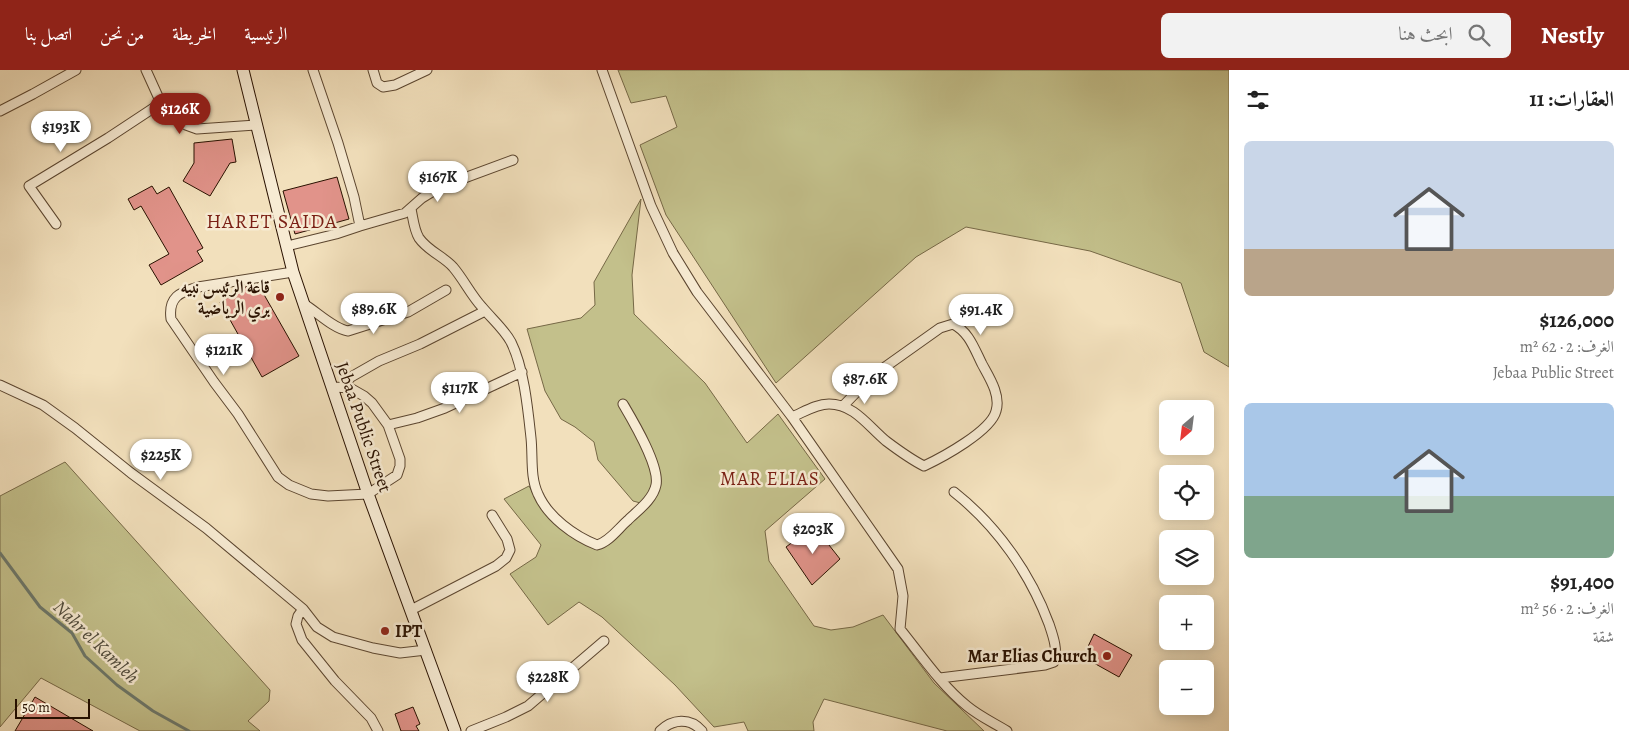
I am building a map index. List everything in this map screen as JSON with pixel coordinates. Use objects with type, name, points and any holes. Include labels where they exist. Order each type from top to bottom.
[{"type":"main road","name":"Jebaa Public Street","points":[[242,70],[293,272],[338,387],[368,494],[455,731]]},
{"type":"street","points":[[0,111],[76,70]]},
{"type":"street","points":[[146,70],[161,103],[168,113],[175,118],[197,129],[256,126]]},
{"type":"street","points":[[313,70],[338,142],[354,197],[360,226]]},
{"type":"street","points":[[373,70],[377,83],[383,87],[395,85],[427,70]]},
{"type":"street","points":[[602,70],[650,206],[673,253],[697,292],[792,417],[898,569],[903,596],[900,629],[950,690],[969,708],[1007,731]]},
{"type":"street","points":[[56,224],[29,186],[161,103]]},
{"type":"street","points":[[287,246],[336,234],[406,213],[422,198],[440,187],[512,160]]},
{"type":"street","points":[[411,209],[418,236],[432,252],[443,258],[453,268],[511,342],[522,372],[531,438],[533,476],[542,502],[560,523],[585,540],[597,545],[608,539],[646,504],[656,485],[654,465],[623,404]]},
{"type":"street","points":[[293,272],[186,290],[173,300],[170,312],[171,319],[238,414],[278,477],[289,486],[311,494],[328,496],[368,494],[392,479],[399,471],[400,460],[388,425],[372,403],[350,388],[338,387]]},
{"type":"street","points":[[304,304],[341,330],[348,331],[408,312],[446,290]]},
{"type":"street","points":[[338,387],[350,376],[379,361],[420,344],[485,311]]},
{"type":"street","points":[[792,417],[818,406],[828,404],[843,406],[857,415],[911,460],[924,466],[952,452],[990,423],[996,410],[997,400],[994,386],[967,335],[953,324],[940,328],[871,377],[843,406]]},
{"type":"street","points":[[388,425],[417,418],[445,408],[522,372]]},
{"type":"street","points":[[0,385],[43,405],[75,428],[130,473],[206,528],[303,609],[318,627],[333,637],[394,652],[426,650]]},
{"type":"street","points":[[940,678],[1045,665],[1054,662],[1056,654],[1053,638],[1034,588],[987,522],[954,492]]},
{"type":"street","points":[[411,610],[496,566],[506,558],[510,550],[507,538],[492,514]]},
{"type":"street","points":[[303,609],[298,616],[296,624],[302,640],[335,681],[372,718],[378,731]]},
{"type":"street","points":[[471,731],[528,706],[604,641]]},
{"type":"street","points":[[660,731],[669,723],[679,720],[685,720],[702,731]]},
{"type":"shaded area","points":[[618,70],[1229,70],[1229,367],[1204,352],[1181,283],[1090,251],[966,227],[916,257],[776,383],[666,215],[640,145],[677,127],[666,96],[631,103]]},
{"type":"shaded area","points":[[641,199],[632,275],[634,314],[705,383],[747,443],[778,414],[825,479],[765,531],[769,561],[814,626],[831,630],[853,627],[883,615],[934,683],[984,731],[947,731],[824,699],[813,722],[814,731],[748,731],[744,722],[714,727],[675,685],[602,617],[579,602],[548,625],[510,574],[536,557],[541,545],[504,499],[529,486],[540,505],[562,527],[607,545],[648,505],[633,501],[598,460],[594,442],[561,419],[545,391],[527,329],[581,318],[595,305],[594,282]]},
{"type":"shaded area","points":[[65,462],[270,690],[269,701],[248,721],[260,731],[140,731],[41,678],[0,727],[0,496]]},
{"type":"building","points":[[232,139],[236,162],[230,163],[210,196],[183,181],[194,163],[194,143]]},
{"type":"building","points":[[337,177],[349,219],[295,234],[283,191]]},
{"type":"building","points":[[152,186],[157,194],[169,187],[203,248],[197,251],[203,261],[161,285],[149,265],[169,254],[141,206],[134,210],[128,199]]},
{"type":"building","points":[[258,284],[299,356],[262,377],[220,302],[249,285]]},
{"type":"building","points":[[814,526],[840,559],[812,585],[786,547]]},
{"type":"building","name":"Mar Elias Church","points":[[1094,634],[1132,655],[1119,677],[1083,657]]},
{"type":"building","points":[[35,697],[93,731],[15,731]]},
{"type":"building","points":[[413,707],[420,724],[416,726],[419,731],[401,731],[395,714]]},
{"type":"waterway","name":"Nahr el Kamleh","points":[[0,553],[40,607],[72,633],[85,656],[117,685],[153,711],[189,731]]},
{"type":"place","name":"قاعة الرئيس نبيه بري الرياضية","points":[[280,297]]},
{"type":"place","name":"IPT","points":[[385,631]]},
{"type":"place","name":"Mar Elias Church","points":[[1107,656]]},
{"type":"district","name":"HARET SAIDA","points":[[272,221]]},
{"type":"district","name":"MAR ELIAS","points":[[770,479]]}]
